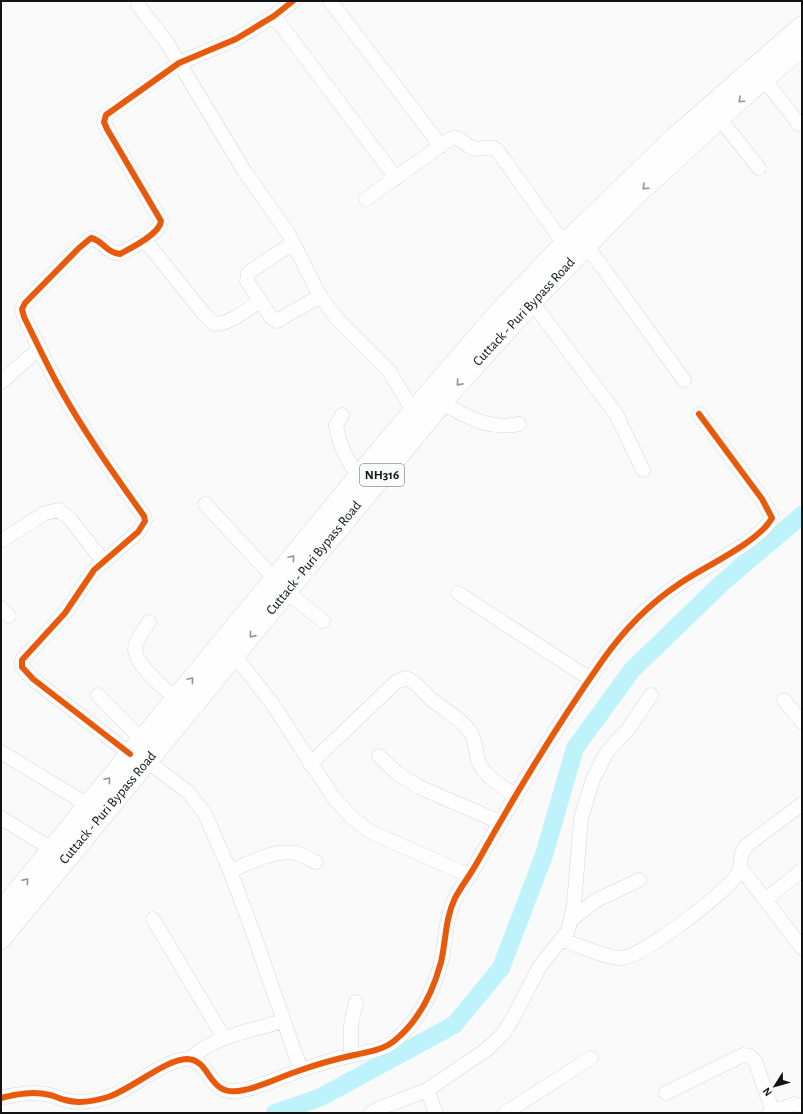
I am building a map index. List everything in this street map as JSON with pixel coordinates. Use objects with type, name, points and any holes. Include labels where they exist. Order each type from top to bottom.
[{"type":"highway","name":"Cuttack - Puri Bypass Road","points":[[1,911],[88,805],[235,656],[281,585],[358,477],[498,313],[564,244],[675,137],[802,26]]},
{"type":"highway","name":"Cuttack - Puri Bypass Road","points":[[1,939],[140,752],[176,699],[281,585],[441,403],[532,302],[634,197],[764,79],[802,47]]},
{"type":"street","points":[[293,1],[274,16],[236,39],[180,63],[106,115],[104,122],[161,220],[160,226],[155,232],[120,254],[112,253],[98,239],[92,238],[79,248],[25,303],[22,309],[24,317],[77,418],[123,488],[144,516],[145,521],[138,532],[103,561],[91,575],[64,613],[22,660],[22,667],[34,679],[140,752],[188,792],[197,802],[205,814],[230,871],[301,1070]]},
{"type":"street","points":[[330,1],[441,146]]},
{"type":"street","points":[[138,5],[180,63],[245,172],[293,243],[320,296],[338,320],[389,372],[413,411]]},
{"type":"street","points":[[274,16],[396,178]]},
{"type":"street","points":[[764,79],[799,124]]},
{"type":"street","points":[[720,119],[759,168]]},
{"type":"street","points":[[366,200],[454,137],[460,138],[470,147],[476,149],[488,146],[497,150],[564,244]]},
{"type":"street","points":[[144,239],[204,314],[215,324],[228,321],[260,301]]},
{"type":"street","points":[[293,243],[248,274],[247,281],[271,317],[277,320],[320,296]]},
{"type":"street","points":[[587,246],[684,380]]},
{"type":"street","points":[[532,302],[616,414],[643,470]]},
{"type":"street","points":[[1,382],[40,348]]},
{"type":"street","points":[[441,403],[489,425],[502,427],[519,424]]},
{"type":"street","points":[[190,1059],[202,1066],[217,1086],[228,1092],[245,1090],[301,1070],[374,1051],[391,1044],[417,1018],[428,997],[441,962],[446,924],[455,899],[470,876],[515,796],[590,679],[625,631],[653,603],[679,583],[735,550],[768,526],[772,518],[762,499],[699,414]]},
{"type":"street","points":[[342,415],[336,424],[340,444],[347,460],[358,477]]},
{"type":"street","points":[[205,504],[281,585],[324,621]]},
{"type":"street","points":[[1,541],[45,513],[59,510],[70,519],[103,561]]},
{"type":"street","points":[[458,593],[590,679]]},
{"type":"street","points":[[150,622],[137,641],[135,649],[137,657],[155,680],[176,699]]},
{"type":"street","points":[[235,656],[271,702],[310,764],[352,818],[371,832],[470,876]]},
{"type":"street","points":[[310,764],[396,682],[406,678],[412,680],[431,700],[463,724],[470,732],[476,743],[479,763],[484,770],[515,796]]},
{"type":"street","points":[[98,695],[140,752]]},
{"type":"street","points":[[372,1113],[380,1108],[427,1090],[486,1050],[503,1034],[540,966],[563,940],[572,919],[579,857],[581,818],[588,793],[607,752],[629,728],[651,695]]},
{"type":"street","points":[[784,700],[802,722]]},
{"type":"street","points":[[1,752],[88,805]]},
{"type":"street","points":[[379,756],[397,773],[414,784],[500,822]]},
{"type":"street","points":[[563,940],[614,958],[630,957],[665,936],[721,892],[737,875],[740,868],[741,852],[746,846],[802,804]]},
{"type":"street","points":[[1,818],[52,849]]},
{"type":"street","points":[[230,871],[272,855],[285,853],[296,853],[316,862]]},
{"type":"street","points":[[740,868],[802,948]]},
{"type":"street","points":[[765,900],[802,870]]},
{"type":"street","points":[[572,919],[595,901],[639,880]]},
{"type":"street","points":[[153,919],[224,1038]]},
{"type":"street","points":[[351,1056],[351,1025],[356,1002]]},
{"type":"street","points":[[1,1098],[29,1093],[49,1095],[68,1101],[82,1102],[109,1096],[173,1063],[190,1059],[206,1047],[224,1038],[283,1021]]},
{"type":"street","points":[[666,1093],[743,1055],[747,1055],[752,1057],[756,1063],[771,1112],[794,1104],[802,1106]]},
{"type":"street","points":[[505,1113],[591,1058]]},
{"type":"street","points":[[427,1090],[436,1113]]},
{"type":"waterway","points":[[275,1113],[319,1098],[454,1025],[501,968],[544,855],[575,748],[632,670],[722,583],[802,515]]},
{"type":"cycle path","points":[[130,754],[33,679],[22,667],[22,660],[65,613],[94,570],[138,532],[145,521],[144,516],[98,451],[67,400],[40,350],[24,317],[22,309],[25,303],[79,248],[91,238],[99,241],[111,251],[120,254],[150,236],[159,226],[161,221],[107,129],[104,122],[106,115],[179,63],[236,39],[274,16],[293,1]]},
{"type":"cycle path","points":[[1,1098],[19,1094],[37,1093],[76,1102],[98,1100],[127,1088],[169,1064],[178,1060],[187,1059],[195,1061],[202,1066],[216,1084],[223,1089],[232,1091],[244,1090],[320,1064],[380,1049],[390,1044],[403,1033],[418,1015],[434,984],[443,954],[447,922],[455,898],[537,760],[602,661],[637,619],[657,600],[689,577],[743,545],[765,527],[772,518],[762,499],[699,414]]}]
